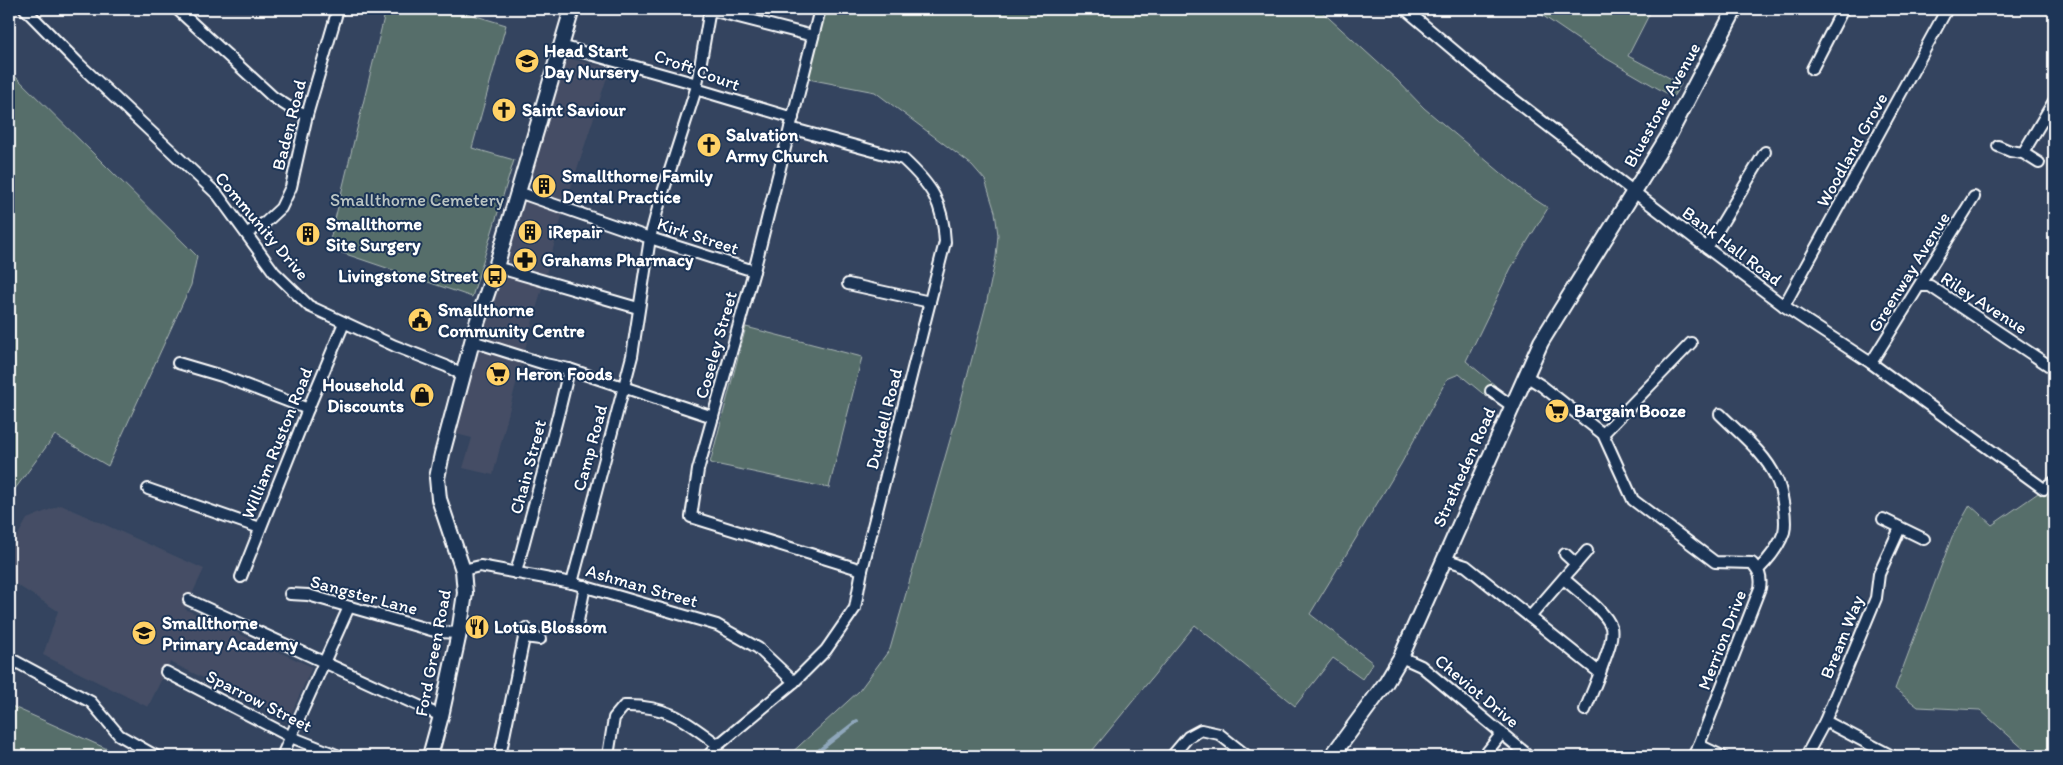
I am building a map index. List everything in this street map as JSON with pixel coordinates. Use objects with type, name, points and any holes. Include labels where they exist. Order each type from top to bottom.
[{"type":"street","name":"Community Drive","points":[[26,9],[90,75],[218,195],[274,272],[309,306],[395,346],[446,366],[462,375]]},
{"type":"street","points":[[177,9],[273,97],[292,109],[307,115]]},
{"type":"street","name":"Baden Road","points":[[247,233],[266,222],[281,208],[291,187],[307,115],[338,9]]},
{"type":"street","name":"Ford Green Road","points":[[430,756],[441,716],[459,633],[465,593],[463,570],[439,499],[437,478],[462,375],[572,9]]},
{"type":"street","points":[[709,9],[812,36]]},
{"type":"street","name":"Camp Road","points":[[572,583],[632,356],[650,238],[696,87],[709,9]]},
{"type":"street","name":"Coseley Street","points":[[820,9],[754,271],[698,470],[691,517],[862,570]]},
{"type":"street","name":"Bank Hall Road","points":[[1405,9],[1494,85],[1784,306],[1871,363],[2044,489],[2053,483]]},
{"type":"street","name":"Bluestone Avenue","points":[[1634,193],[1669,135],[1734,9]]},
{"type":"street","points":[[1812,69],[1843,9]]},
{"type":"street","name":"Woodland Grove","points":[[1784,306],[1947,9]]},
{"type":"street","name":"Croft Court","points":[[561,46],[793,118]]},
{"type":"street","points":[[2023,153],[2054,101]]},
{"type":"street","name":"Duddell Road","points":[[708,756],[718,745],[794,682],[826,650],[856,608],[862,570],[945,242],[942,211],[935,196],[917,172],[903,159],[790,128]]},
{"type":"street","points":[[1998,146],[2010,151],[2023,153],[2038,163]]},
{"type":"street","points":[[1708,248],[1765,152]]},
{"type":"street","name":"Kirk Street","points":[[518,192],[650,238],[754,271]]},
{"type":"street","name":"Stratheden Road","points":[[1332,756],[1385,684],[1401,657],[1541,342],[1634,193]]},
{"type":"street","name":"Greenway Avenue","points":[[1871,363],[1974,197]]},
{"type":"street","points":[[496,267],[638,308]]},
{"type":"street","points":[[848,284],[930,302]]},
{"type":"street","name":"Riley Avenue","points":[[1920,286],[1930,286],[2053,367]]},
{"type":"street","name":"William Ruston Road","points":[[241,577],[344,323]]},
{"type":"street","points":[[472,341],[569,369],[713,417]]},
{"type":"street","points":[[1604,434],[1691,343]]},
{"type":"street","points":[[178,363],[222,376],[308,409]]},
{"type":"street","name":"Chain Street","points":[[516,573],[557,423],[569,369]]},
{"type":"street","points":[[1526,376],[1542,386],[1604,434],[1633,500],[1715,562],[1752,563],[1758,570]]},
{"type":"street","points":[[1491,391],[1512,406]]},
{"type":"street","name":"Merrion Drive","points":[[1693,756],[1760,588],[1762,579],[1758,570],[1770,558],[1784,530],[1783,501],[1777,478],[1765,460],[1720,414]]},
{"type":"street","points":[[148,489],[260,528]]},
{"type":"street","points":[[1883,519],[1924,539]]},
{"type":"street","name":"Bream Way","points":[[1806,756],[1824,721],[1876,598],[1879,574],[1900,528]]},
{"type":"street","points":[[1530,616],[1587,551]]},
{"type":"street","points":[[1565,554],[1576,564]]},
{"type":"street","points":[[1444,559],[1466,566],[1600,673]]},
{"type":"street","name":"Ashman Street","points":[[463,570],[480,566],[572,583],[717,625],[758,648],[794,682]]},
{"type":"street","points":[[1564,579],[1607,617],[1611,627],[1610,638],[1600,673],[1585,710]]},
{"type":"street","points":[[577,626],[585,586]]},
{"type":"street","name":"Sangster Lane","points":[[290,594],[308,595],[438,632],[459,633]]},
{"type":"street","points":[[189,600],[441,716]]},
{"type":"street","points":[[282,756],[349,607]]},
{"type":"street","points":[[500,756],[526,632],[540,639]]},
{"type":"street","name":"Cheviot Drive","points":[[1401,657],[1421,666],[1529,756]]},
{"type":"street","points":[[9,658],[91,702],[119,734],[156,756]]},
{"type":"street","name":"Sparrow Street","points":[[166,672],[291,737],[339,756]]},
{"type":"street","points":[[608,756],[614,718],[624,706],[646,705],[667,711],[682,719],[718,745]]},
{"type":"street","points":[[1824,721],[1892,756]]},
{"type":"street","points":[[1172,756],[1188,737],[1201,730],[1219,734],[1247,756]]},
{"type":"street","points":[[1484,756],[1502,733]]},
{"type":"street","points":[[1699,745],[1722,756]]},
{"type":"shaded area","points":[[567,58],[610,68],[565,206],[522,360],[493,475],[463,468],[472,438],[452,433]]},
{"type":"shaded area","name":"Smallthorne Primary Academy","points":[[61,505],[204,569],[185,609],[312,667],[289,719],[170,662],[148,707],[43,655],[58,611],[14,583],[9,566],[9,551],[27,519]]},
{"type":"green space","name":"Smallthorne Cemetery","points":[[386,9],[453,9],[506,25],[472,148],[514,160],[472,297],[328,248]]},
{"type":"green space","points":[[821,9],[1319,9],[1397,80],[1424,108],[1525,193],[1548,208],[1511,268],[1466,361],[1496,386],[1487,397],[1459,374],[1447,379],[1401,464],[1310,614],[1373,663],[1362,679],[1333,658],[1295,706],[1195,625],[1088,756],[788,756],[859,691],[890,649],[956,419],[986,305],[996,257],[998,235],[995,212],[985,180],[972,165],[875,92],[803,78]]},
{"type":"green space","points":[[1533,9],[1652,9],[1628,56],[1681,84],[1673,97],[1602,56]]},
{"type":"green space","points":[[9,70],[197,256],[191,285],[108,466],[55,435],[9,497]]},
{"type":"green space","points":[[746,327],[862,357],[829,488],[710,463]]},
{"type":"green space","points":[[2054,482],[2054,756],[2022,756],[2026,751],[1980,710],[1918,707],[1895,689],[1952,537],[1970,505],[1992,525]]},
{"type":"green space","points":[[9,705],[123,756],[9,756]]},
{"type":"waterway","points":[[812,756],[857,721]]},
{"type":"place","name":"Head Start Day Nursery","points":[[527,61]]},
{"type":"place","name":"Saint Saviour","points":[[504,110]]},
{"type":"place","name":"Salvation Army Church","points":[[709,145]]},
{"type":"place","name":"Smallthorne Family Dental Practice","points":[[544,186]]},
{"type":"place","name":"iRepair","points":[[530,232]]},
{"type":"place","name":"Smallthorne Site Surgery","points":[[308,234]]},
{"type":"place","name":"Grahams Pharmacy","points":[[525,260]]},
{"type":"place","name":"Livingstone Street","points":[[495,276]]},
{"type":"place","name":"Smallthorne Community Centre","points":[[420,320]]},
{"type":"place","name":"Heron Foods","points":[[498,374]]},
{"type":"place","name":"Household Discounts","points":[[422,395]]},
{"type":"place","name":"Bargain Booze","points":[[1557,411]]},
{"type":"place","name":"Lotus Blossom","points":[[477,627]]},
{"type":"place","name":"Smallthorne Primary Academy","points":[[144,633]]}]
